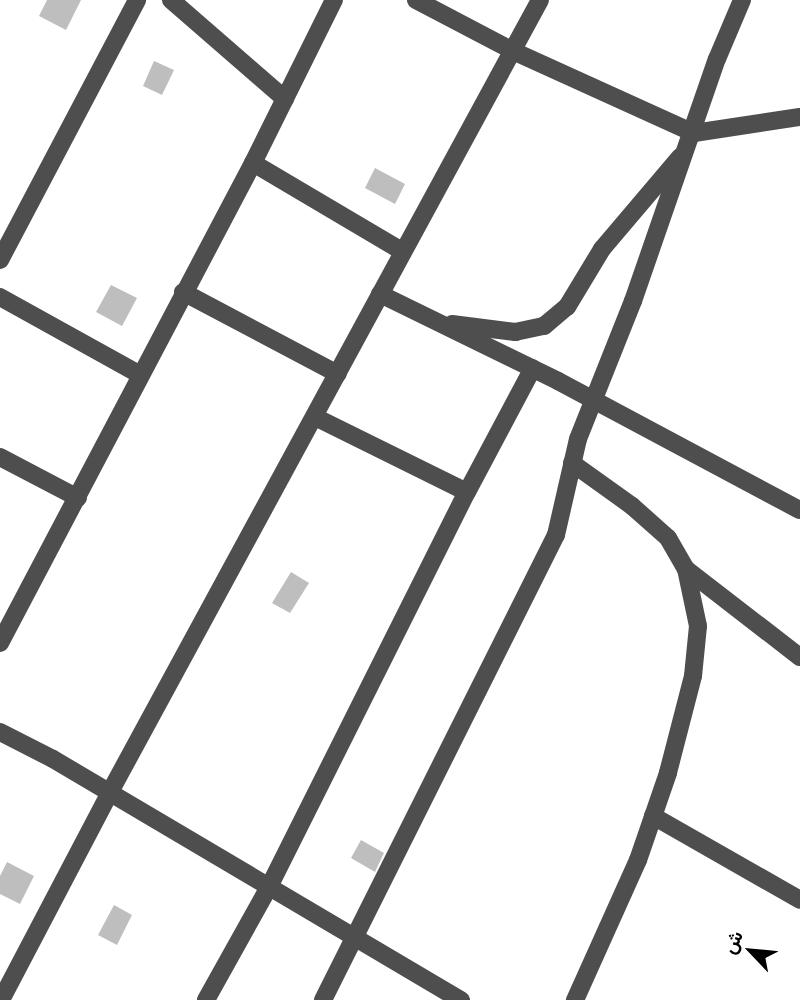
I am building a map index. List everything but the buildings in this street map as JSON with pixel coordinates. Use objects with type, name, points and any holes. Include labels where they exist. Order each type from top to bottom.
[{"type":"street","points":[[0,260],[137,0]]},
{"type":"street","points":[[171,0],[285,99]]},
{"type":"street","points":[[0,643],[253,163],[334,0]]},
{"type":"street","points":[[416,0],[691,141]]},
{"type":"street","points":[[1,1000],[110,792],[540,0]]},
{"type":"street","points":[[323,1000],[556,535],[570,485],[572,463],[593,401],[742,0]]},
{"type":"street","points":[[435,321],[516,332],[544,326],[567,307],[602,249],[691,141],[800,117]]},
{"type":"street","points":[[253,163],[402,251]]},
{"type":"street","points":[[183,292],[338,374]]},
{"type":"street","points":[[380,293],[533,368],[800,510]]},
{"type":"street","points":[[0,297],[141,375]]},
{"type":"street","points":[[206,1000],[269,887],[467,492],[533,368]]},
{"type":"street","points":[[315,417],[467,492]]},
{"type":"street","points":[[0,457],[78,498]]},
{"type":"street","points":[[572,463],[632,506],[668,538],[687,569],[698,626],[693,676],[668,774],[638,860],[575,1000]]},
{"type":"street","points":[[687,569],[800,657]]},
{"type":"street","points":[[0,732],[110,792],[460,1000]]},
{"type":"street","points":[[653,816],[800,900]]}]
